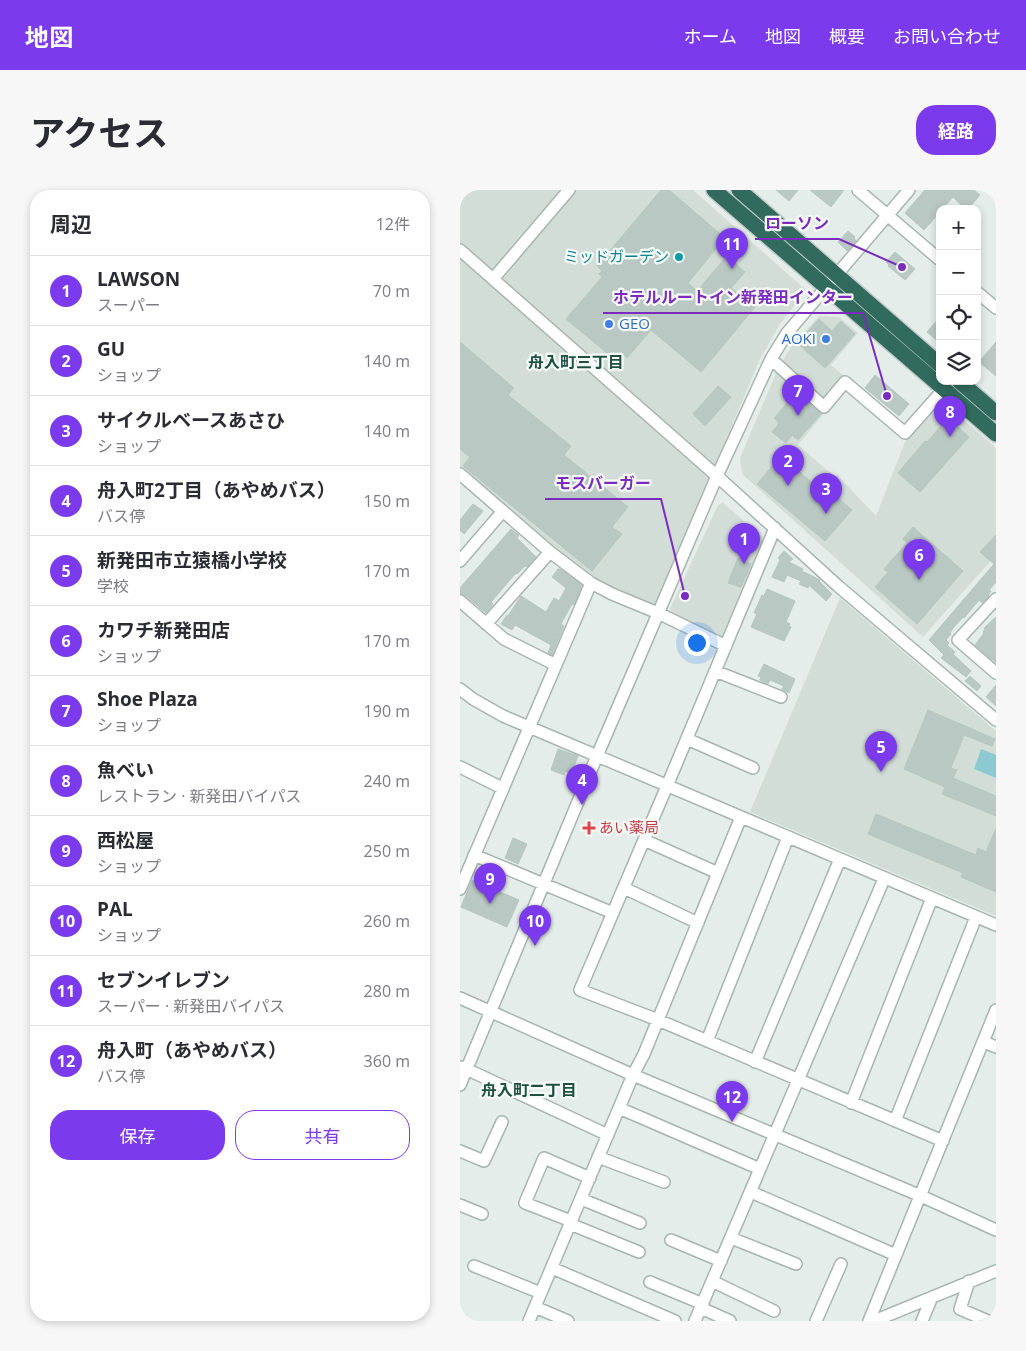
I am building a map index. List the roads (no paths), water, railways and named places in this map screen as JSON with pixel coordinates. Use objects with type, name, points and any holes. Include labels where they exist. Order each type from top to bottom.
[{"type":"highway","points":[[714,190],[936,362]]},
{"type":"highway","points":[[738,190],[944,389],[996,434]]},
{"type":"highway","points":[[964,385],[996,413]]},
{"type":"street","points":[[493,279],[568,190]]},
{"type":"street","points":[[858,190],[936,257]]},
{"type":"street","points":[[460,1085],[463,1068],[491,1011],[658,613],[771,359],[787,333],[909,190]]},
{"type":"street","points":[[460,250],[718,476],[838,586],[996,720]]},
{"type":"street","points":[[981,295],[996,308]]},
{"type":"street","points":[[771,359],[824,407],[845,382],[905,433],[944,389]]},
{"type":"street","points":[[460,474],[550,552],[591,583],[726,646]]},
{"type":"street","points":[[460,561],[503,511]]},
{"type":"street","points":[[775,528],[668,786],[580,990],[658,1020],[943,1141]]},
{"type":"street","points":[[486,624],[550,552]]},
{"type":"street","points":[[460,889],[591,583]]},
{"type":"street","points":[[996,599],[958,640],[996,673]]},
{"type":"street","points":[[460,601],[504,639],[556,665]]},
{"type":"street","points":[[715,671],[780,697]]},
{"type":"street","points":[[460,689],[504,716],[996,925]]},
{"type":"street","points":[[687,739],[753,768]]},
{"type":"street","points":[[460,766],[502,788]]},
{"type":"street","points":[[529,1321],[619,1108],[644,1054],[741,818]]},
{"type":"street","points":[[707,1041],[788,838]]},
{"type":"street","points":[[644,840],[718,873]]},
{"type":"street","points":[[474,855],[613,913]]},
{"type":"street","points":[[755,1062],[840,859]]},
{"type":"street","points":[[696,1321],[884,879]]},
{"type":"street","points":[[624,888],[698,923]]},
{"type":"street","points":[[851,1103],[932,898]]},
{"type":"street","points":[[894,1121],[976,917]]},
{"type":"street","points":[[460,998],[633,1076],[921,1196],[996,1230]]},
{"type":"street","points":[[869,1321],[996,1010]]},
{"type":"street","points":[[984,1042],[996,1047]]},
{"type":"street","points":[[463,1068],[608,1135]]},
{"type":"street","points":[[619,1108],[760,1169]]},
{"type":"street","points":[[460,1151],[484,1161],[502,1122]]},
{"type":"street","points":[[598,1157],[664,1182]]},
{"type":"street","points":[[590,1178],[544,1158],[525,1203],[639,1252]]},
{"type":"street","points":[[751,1192],[896,1255]]},
{"type":"street","points":[[581,1199],[640,1223]]},
{"type":"street","points":[[460,1205],[482,1214]]},
{"type":"street","points":[[731,1238],[796,1264]]},
{"type":"street","points":[[671,1240],[721,1261]]},
{"type":"street","points":[[816,1321],[841,1264]]},
{"type":"street","points":[[474,1266],[541,1294]]},
{"type":"street","points":[[552,1268],[675,1321]]},
{"type":"street","points":[[874,1321],[996,1271]]},
{"type":"street","points":[[712,1281],[774,1311]]},
{"type":"street","points":[[969,1281],[960,1309],[988,1321]]},
{"type":"street","points":[[650,1282],[730,1321]]},
{"type":"street","points":[[922,1321],[932,1297]]},
{"type":"street","points":[[535,1307],[568,1321]]},
{"type":"water","points":[[981,749],[996,755],[996,778],[974,769]]},
{"type":"place","name":"ミッドガーデン","points":[[679,257]]},
{"type":"place","name":"ローソン","points":[[902,267]]},
{"type":"place","name":"セブンイレブン","points":[[732,269]]},
{"type":"place","name":"GEO","points":[[609,324]]},
{"type":"place","name":"AOKI","points":[[826,339]]},
{"type":"place","name":"ホテルルートイン新発田インター","points":[[887,396]]},
{"type":"place","name":"Shoe Plaza","points":[[798,416]]},
{"type":"place","name":"魚べい","points":[[950,437]]},
{"type":"place","name":"GU","points":[[788,486]]},
{"type":"place","name":"サイクルベースあさひ","points":[[826,514]]},
{"type":"place","name":"LAWSON","points":[[744,564]]},
{"type":"place","name":"カワチ新発田店","points":[[919,580]]},
{"type":"place","name":"モスバーガー","points":[[685,596]]},
{"type":"place","name":"新発田市立猿橋小学校","points":[[881,772]]},
{"type":"place","name":"舟入町2丁目（あやめバス）","points":[[582,805]]},
{"type":"place","name":"あい薬局","points":[[589,828]]},
{"type":"place","name":"西松屋","points":[[490,904]]},
{"type":"place","name":"PAL","points":[[535,946]]},
{"type":"place","name":"舟入町（あやめバス）","points":[[732,1122]]},
{"type":"district","name":"舟入町三丁目","points":[[576,362]]},
{"type":"district","name":"舟入町二丁目","points":[[529,1090]]}]
